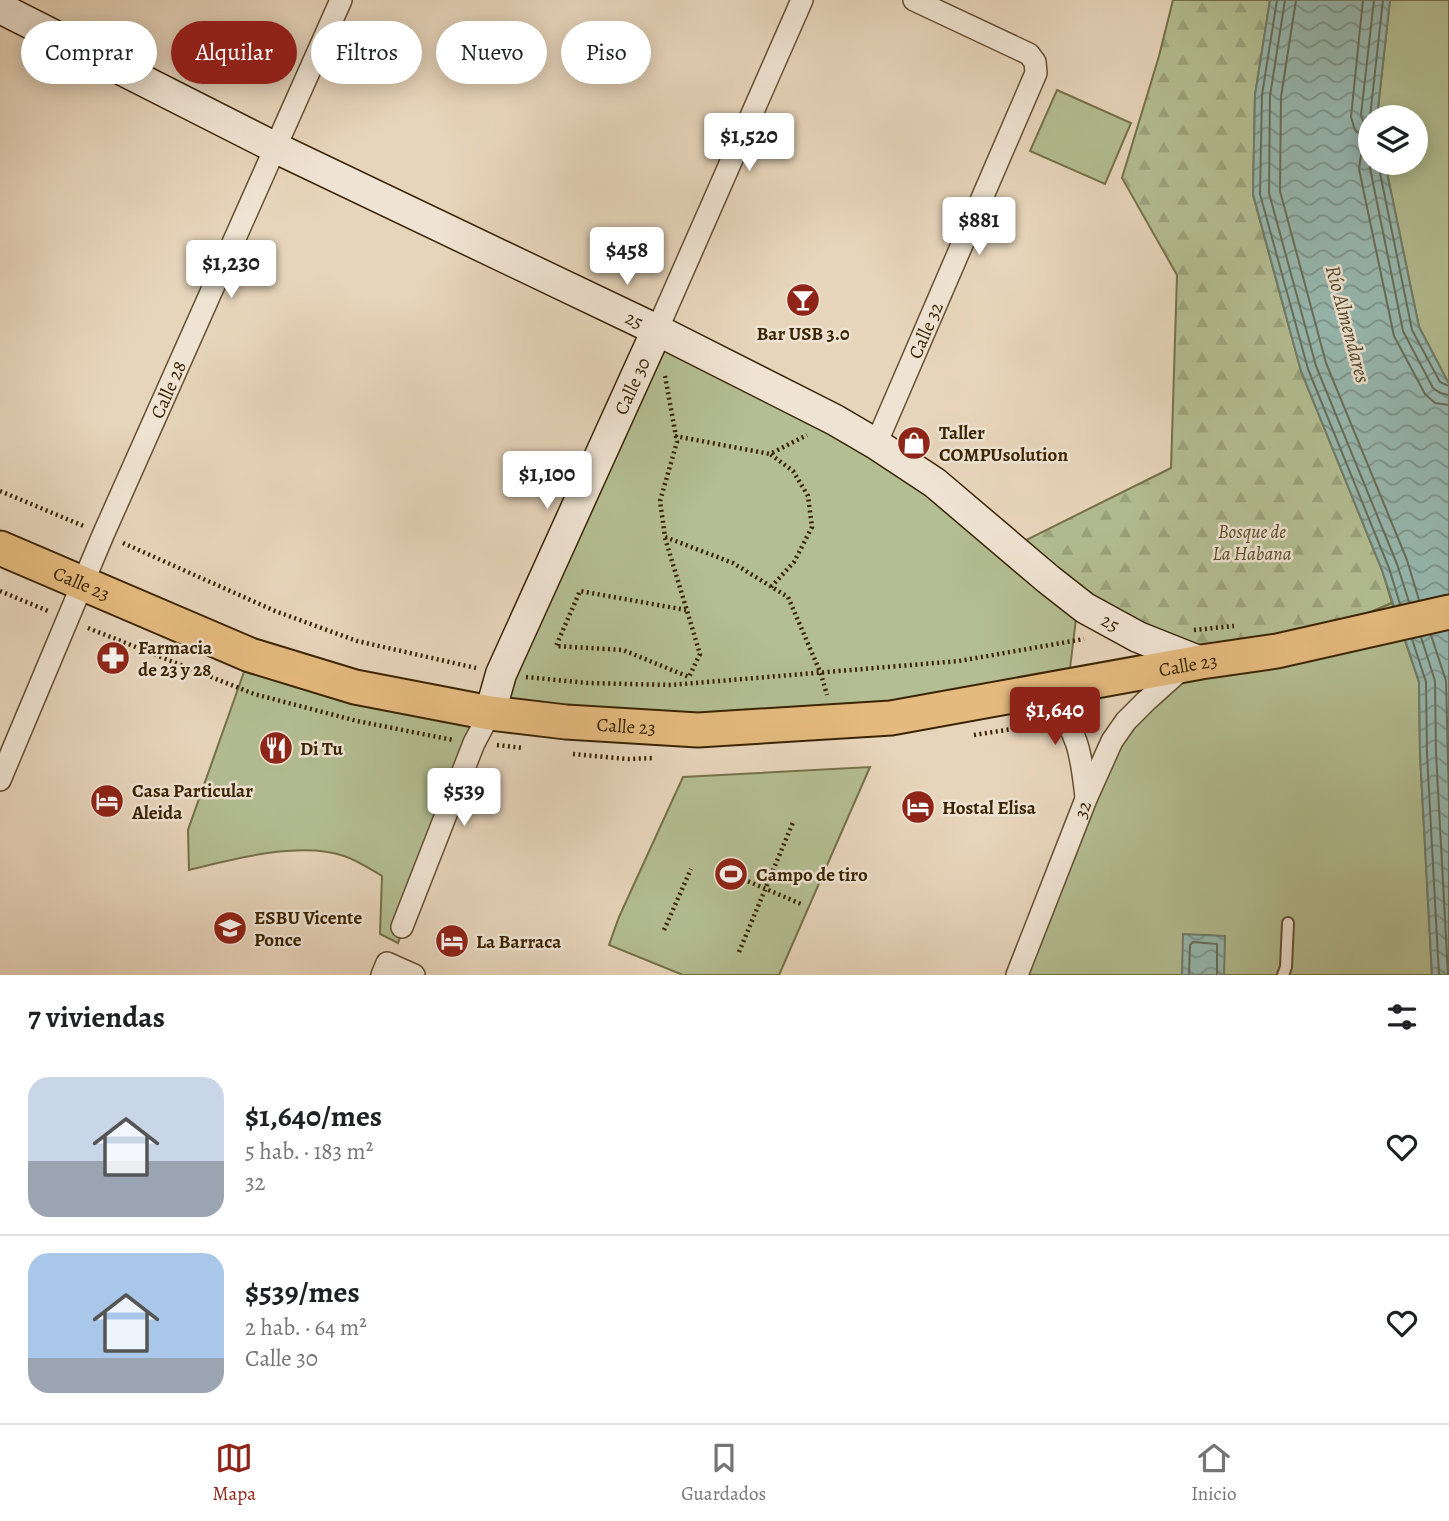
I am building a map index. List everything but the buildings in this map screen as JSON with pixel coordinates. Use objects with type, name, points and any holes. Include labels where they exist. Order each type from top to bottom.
[{"type":"main road","name":"25","points":[[0,8],[276,148],[657,330],[876,443],[935,483],[1085,608],[1194,664]]},
{"type":"main road","name":"Calle 30","points":[[490,713],[501,674],[657,330]]},
{"type":"main road","name":"Calle 23","points":[[0,548],[250,655],[311,676],[490,713],[618,726],[698,730],[891,718],[1277,651],[1449,612]]},
{"type":"street","name":"Calle 28","points":[[0,780],[103,535],[341,0]]},
{"type":"street","name":"Calle 30","points":[[657,330],[802,0]]},
{"type":"street","name":"Calle 32","points":[[876,443],[1036,73],[1035,62],[1029,54],[914,0]]},
{"type":"street","name":"32","points":[[1017,975],[1086,799],[1112,741],[1126,721],[1194,664]]},
{"type":"street","points":[[1024,694],[1051,707],[1065,720],[1080,750],[1086,799]]},
{"type":"street","name":"Calle 30","points":[[402,927],[474,743],[490,713]]},
{"type":"street","points":[[385,969],[414,975]]},
{"type":"lane","points":[[1283,975],[1286,967],[1288,923]]},
{"type":"path","points":[[657,330],[677,442],[660,501],[665,537],[700,654],[689,677],[623,650],[556,646],[580,591],[686,610]]},
{"type":"path","points":[[770,454],[835,421]]},
{"type":"path","points":[[676,436],[770,454],[793,471],[808,496],[812,527],[794,562],[771,587]]},
{"type":"path","points":[[0,491],[275,611],[357,641],[501,674],[587,683],[671,685],[959,661],[1086,639]]},
{"type":"path","points":[[665,537],[733,563],[788,597],[821,674]]},
{"type":"path","points":[[1193,630],[1241,625]]},
{"type":"path","points":[[739,952],[794,820]]},
{"type":"path","points":[[664,930],[691,869]]},
{"type":"path","points":[[738,877],[801,904]]},
{"type":"green space","name":"Bosque de La Habana","points":[[1173,0],[1270,0],[1255,95],[1253,195],[1301,371],[1382,570],[1392,603],[1277,651],[1201,662],[1012,547],[1171,468],[1177,275],[1122,178]]},
{"type":"green space","points":[[1390,0],[1449,0],[1449,384],[1419,327],[1387,175],[1428,175],[1428,105],[1378,105]]},
{"type":"green space","points":[[1057,90],[1131,123],[1105,184],[1030,151]]},
{"type":"green space","points":[[657,330],[835,420],[1078,602],[1068,685],[891,718],[490,713],[430,855],[398,943],[380,934],[382,876],[344,856],[308,850],[287,851],[189,870],[188,830],[250,655],[490,712]]},
{"type":"green space","points":[[1392,603],[1419,682],[1420,754],[1432,975],[1022,975],[1102,761],[1186,666],[1277,651]]},
{"type":"green space","name":"Campo de tiro","points":[[870,767],[779,975],[683,975],[609,945],[619,917],[683,777]]},
{"type":"water","name":"Río Almendares","points":[[1270,0],[1390,0],[1378,105],[1358,105],[1358,175],[1387,175],[1419,327],[1449,384],[1449,975],[1432,975],[1420,754],[1419,682],[1382,570],[1301,371],[1253,194],[1255,95]]},
{"type":"water","points":[[1183,934],[1225,936],[1224,975],[1182,975]]},
{"type":"place","name":"Bar USB 3.0","points":[[803,300]]},
{"type":"place","name":"Taller COMPUsolution","points":[[914,443]]},
{"type":"place","name":"Farmacia de 23 y 28","points":[[113,658]]},
{"type":"place","name":"Di Tu","points":[[276,748]]},
{"type":"place","name":"Casa Particular Aleida","points":[[107,801]]},
{"type":"place","name":"Hostal Elisa","points":[[918,807]]},
{"type":"place","name":"Campo de tiro","points":[[731,874]]},
{"type":"place","name":"ESBU Vicente Ponce","points":[[230,928]]},
{"type":"place","name":"La Barraca","points":[[452,941]]}]
